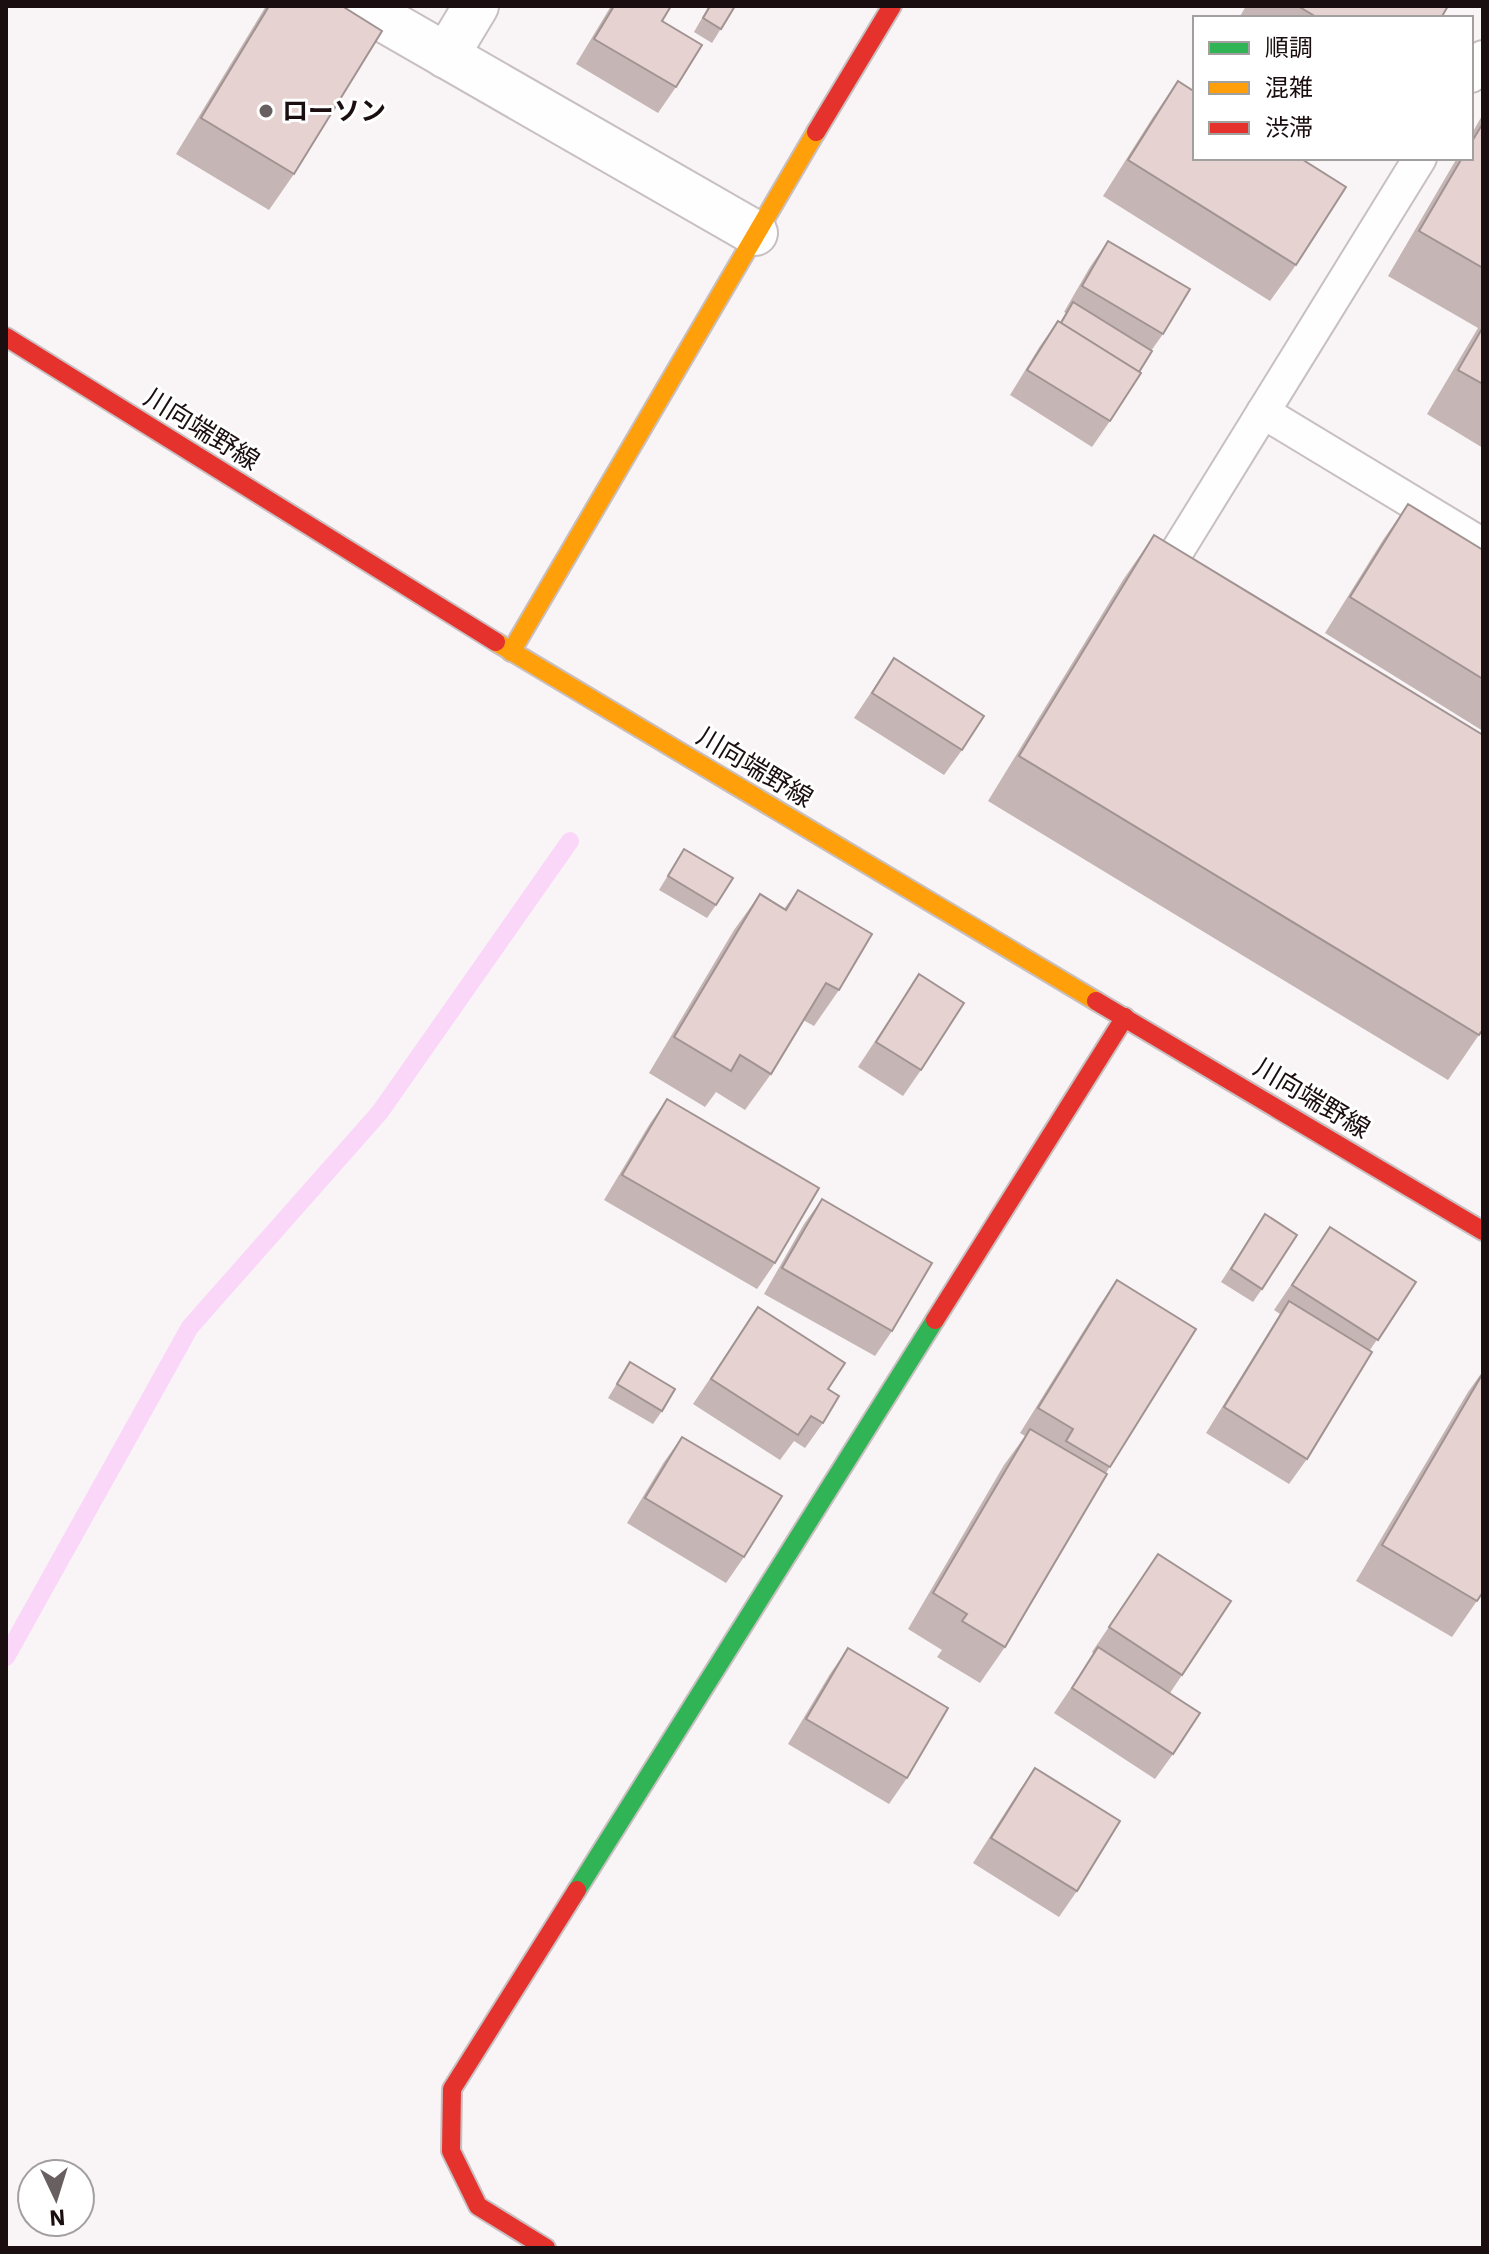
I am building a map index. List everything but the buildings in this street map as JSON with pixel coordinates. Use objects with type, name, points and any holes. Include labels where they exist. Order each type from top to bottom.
[{"type":"street","points":[[360,6],[755,233]]},
{"type":"street","points":[[446,56],[476,6]]},
{"type":"street","points":[[511,652],[755,233],[892,6]]},
{"type":"street","name":"川向端野線","points":[[6,337],[511,652],[1483,1231]]},
{"type":"street","points":[[546,2248],[478,2206],[451,2151],[452,2089],[1125,1017]]},
{"type":"lane","points":[[1201,603],[1160,579],[1419,160]]},
{"type":"lane","points":[[1263,412],[1483,545]]},
{"type":"waterway","points":[[6,1657],[190,1327],[380,1112],[570,841]]},
{"type":"traffic: fast","points":[[577,1890],[935,1320]]},
{"type":"traffic: slow","points":[[511,652],[816,132]]},
{"type":"traffic: slow","points":[[496,642],[1096,1001]]},
{"type":"traffic: jam","points":[[816,132],[892,6]]},
{"type":"traffic: jam","points":[[6,337],[496,642]]},
{"type":"traffic: jam","points":[[1096,1001],[1483,1231]]},
{"type":"traffic: jam","points":[[935,1320],[1125,1017]]},
{"type":"traffic: jam","points":[[546,2248],[478,2206],[451,2151],[452,2089],[577,1890]]},
{"type":"place","name":"ローソン","points":[[266,111]]}]
